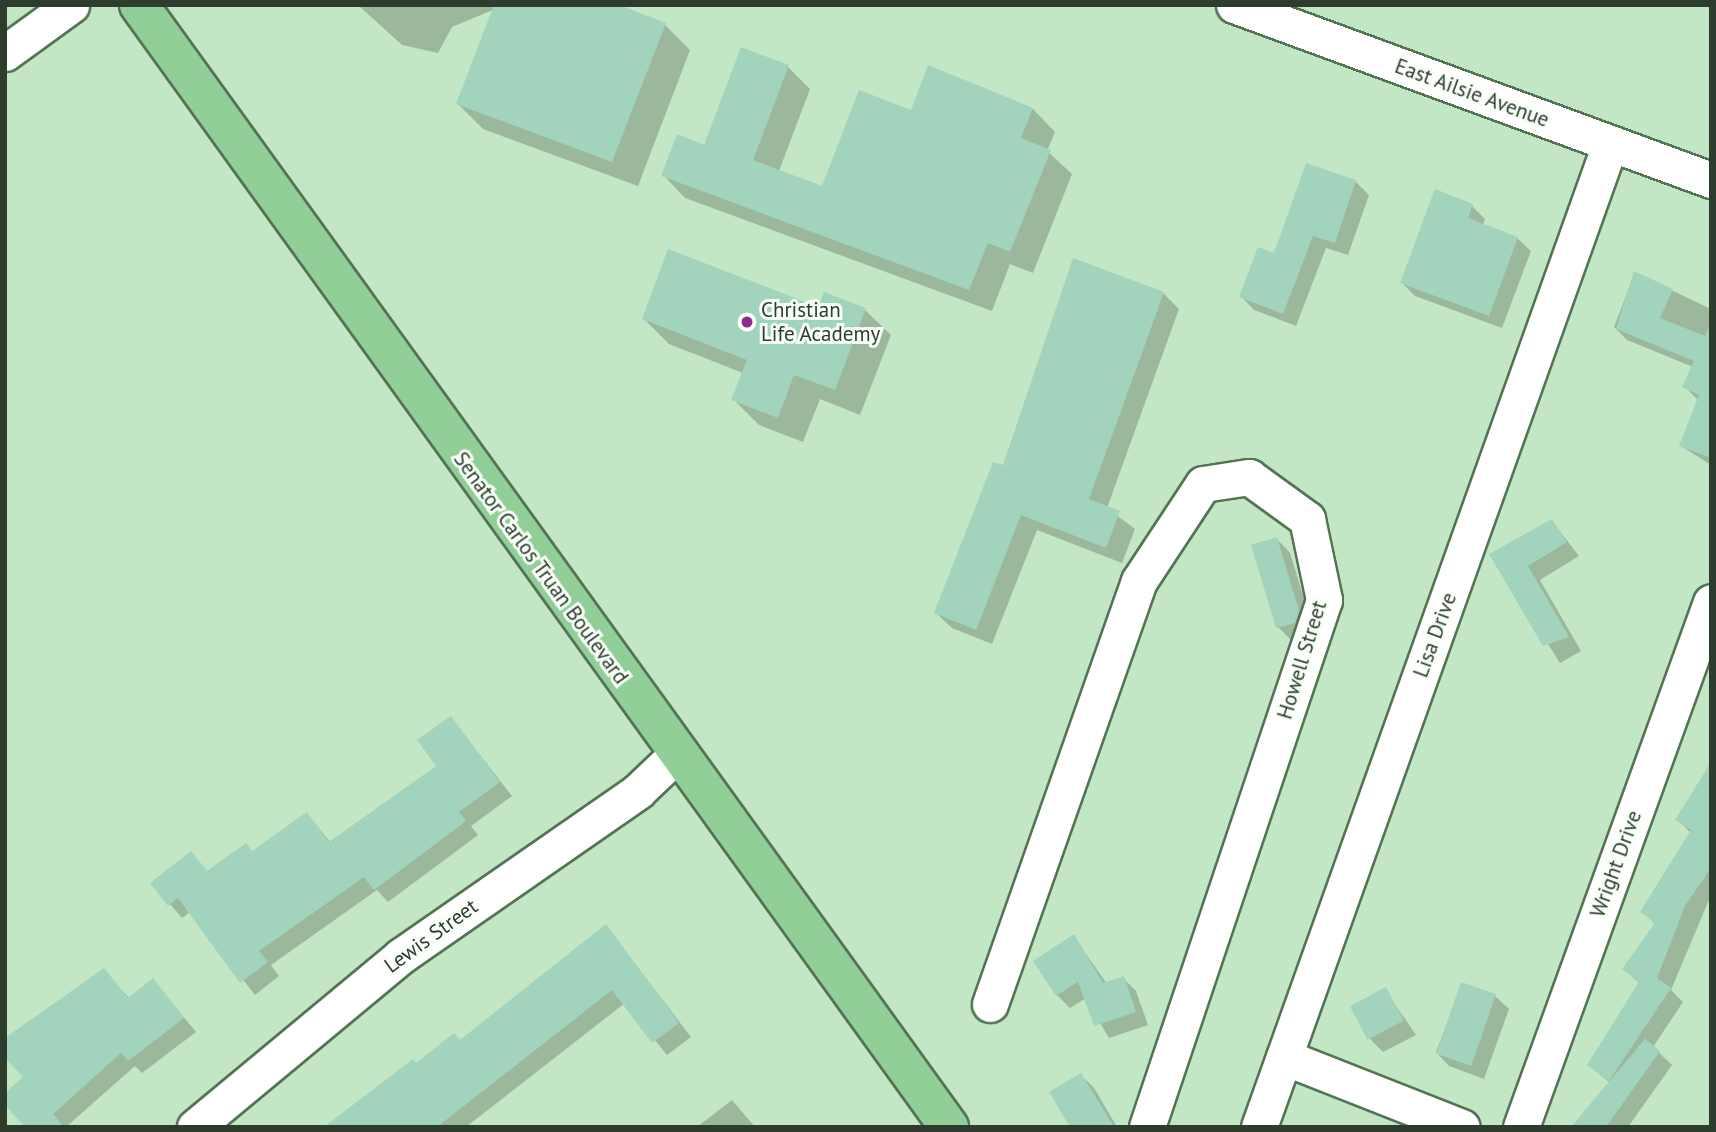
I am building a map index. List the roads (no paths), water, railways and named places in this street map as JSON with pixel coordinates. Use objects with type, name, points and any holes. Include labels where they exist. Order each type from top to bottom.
[{"type":"main road","name":"Senator Carlos Truan Boulevard","points":[[139,5],[676,755],[949,1127]]},
{"type":"street","points":[[5,53],[71,5]]},
{"type":"street","name":"East Ailsie Avenue","points":[[1234,5],[1711,180]]},
{"type":"street","name":"Lisa Drive","points":[[1259,1127],[1610,144]]},
{"type":"street","name":"Howell Street","points":[[990,1004],[1139,581],[1203,484],[1249,477],[1307,519],[1324,600],[1147,1127]]},
{"type":"street","name":"Wright Drive","points":[[1521,1127],[1711,602]]},
{"type":"street","name":"Lewis Street","points":[[195,1127],[401,956],[638,791],[676,755]]},
{"type":"street","points":[[1284,1057],[1462,1127]]},
{"type":"place","name":"Christian Life Academy","points":[[747,322]]}]
